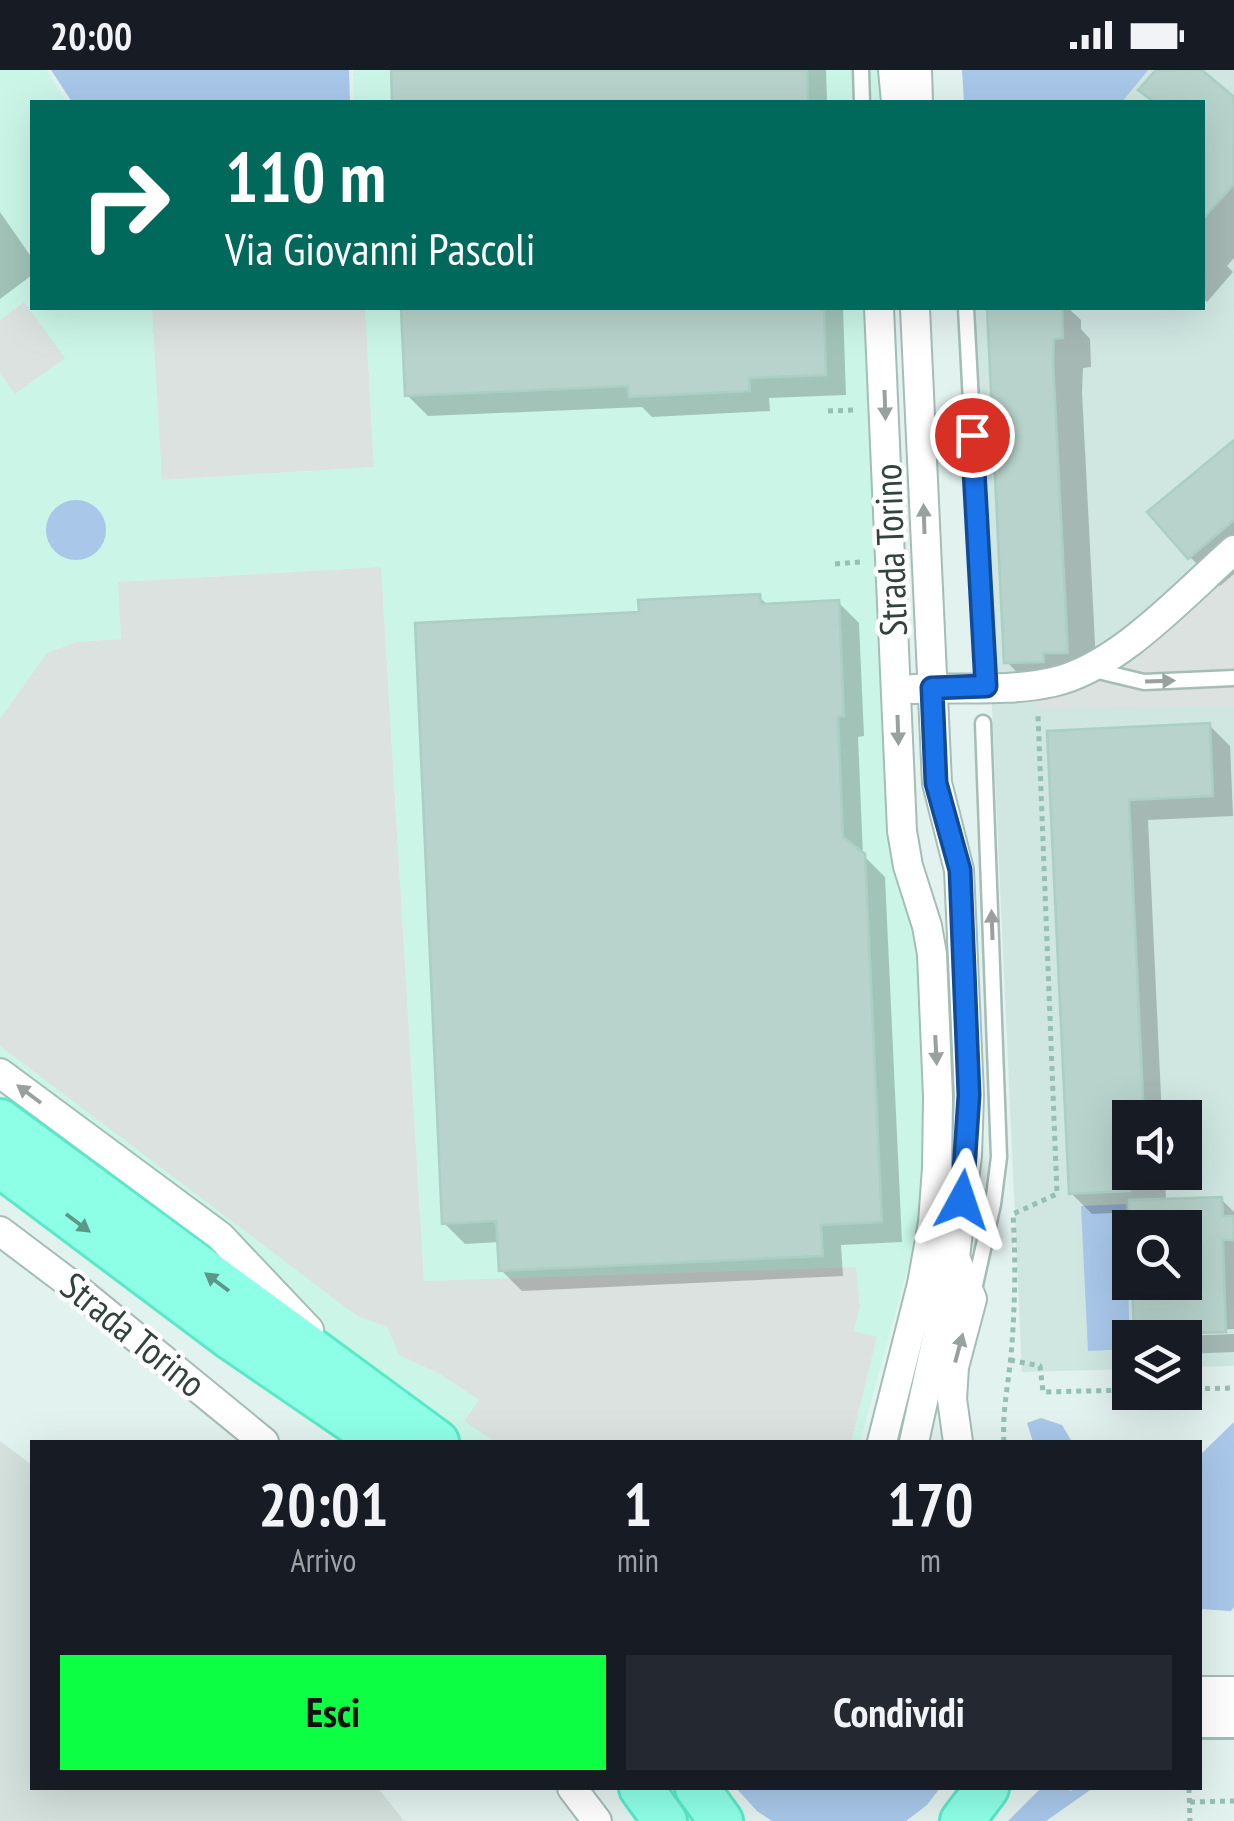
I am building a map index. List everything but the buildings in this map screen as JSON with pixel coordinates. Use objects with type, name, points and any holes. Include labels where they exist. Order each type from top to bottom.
[{"type":"main road","points":[[0,1121],[434,1440]]},
{"type":"main road","points":[[0,1165],[232,1338],[380,1440]]},
{"type":"main road","points":[[232,1338],[344,1440]]},
{"type":"main road","points":[[642,1790],[665,1821]]},
{"type":"main road","points":[[698,1790],[721,1821]]},
{"type":"main road","points":[[962,1821],[985,1790]]},
{"type":"street","points":[[893,70],[896,100]]},
{"type":"street","points":[[916,70],[918,100]]},
{"type":"street","name":"Strada Torino","points":[[879,310],[902,831],[932,954],[937,1150],[932,1222],[922,1284],[883,1440]]},
{"type":"street","name":"Strada Torino","points":[[914,1440],[955,1257],[969,1095],[960,870],[936,783],[915,310]]},
{"type":"street","points":[[897,690],[1057,681],[1088,668],[1146,628],[1234,550]]},
{"type":"street","points":[[0,1073],[220,1236],[362,1390]]},
{"type":"street","name":"Strada Torino","points":[[0,1231],[78,1289],[262,1440]]},
{"type":"street","points":[[955,1257],[972,1299],[954,1367],[952,1399],[958,1440]]},
{"type":"street","points":[[1202,1691],[1234,1691]]},
{"type":"street","points":[[1202,1721],[1234,1721]]},
{"type":"street","points":[[574,1790],[597,1821]]},
{"type":"lane","points":[[861,70],[862,100]]},
{"type":"lane","points":[[966,310],[986,686]]},
{"type":"lane","points":[[1088,668],[1144,682],[1234,678]]},
{"type":"lane","points":[[972,1299],[999,1157],[983,723]]},
{"type":"lane","points":[[960,870],[990,868]]},
{"type":"path","points":[[828,412],[856,410]]},
{"type":"path","points":[[836,564],[863,562]]},
{"type":"path","points":[[1004,1440],[1002,1410],[1016,1271],[1013,1214],[1057,1194],[1037,708],[1020,685]]},
{"type":"path","points":[[1010,1360],[1040,1366],[1043,1392],[1112,1390]]},
{"type":"path","points":[[1202,1389],[1234,1388]]},
{"type":"path","points":[[1189,1790],[1190,1821]]},
{"type":"path","points":[[1190,1802],[1234,1801]]},
{"type":"shaded area","points":[[0,70],[46,70],[66,100],[30,100],[30,310],[152,310],[163,480],[374,467],[365,310],[889,310],[930,1186],[861,1440],[852,1440],[877,1338],[854,1331],[860,1306],[856,1267],[424,1282],[381,567],[119,582],[121,639],[76,642],[47,653],[0,719],[0,373],[16,393],[24,302],[0,320]]},
{"type":"shaded area","points":[[51,70],[349,70],[350,100],[71,100]]},
{"type":"shaded area","points":[[353,70],[878,70],[879,100],[354,100]]},
{"type":"shaded area","points":[[962,70],[1148,70],[1124,100],[964,100]]},
{"type":"shaded area","points":[[963,70],[1234,70],[1234,1366],[1202,1367],[1202,1320],[1112,1320],[1112,1370],[1022,1372],[974,310],[1205,310],[1205,100],[965,100]]},
{"type":"shaded area","points":[[24,302],[65,358],[15,394],[0,373],[0,320]]},
{"type":"shaded area","points":[[152,310],[365,310],[374,467],[162,480]]},
{"type":"shaded area","points":[[76,500],[97,509],[106,530],[97,551],[76,560],[55,551],[46,530],[55,509]]},
{"type":"shaded area","points":[[1234,550],[1234,706],[1037,709],[1039,684],[1057,681]]},
{"type":"shaded area","points":[[381,567],[424,1281],[856,1267],[860,1306],[854,1331],[877,1337],[851,1440],[492,1440],[464,1421],[479,1400],[440,1374],[399,1355],[387,1327],[357,1316],[0,1046],[0,719],[47,653],[76,642],[121,639],[118,582]]},
{"type":"shaded area","points":[[0,1046],[357,1315],[387,1327],[399,1355],[440,1374],[480,1400],[464,1421],[492,1440],[457,1439],[0,1081]]},
{"type":"shaded area","points":[[1126,1204],[1126,1210],[1112,1210],[1112,1300],[1129,1300],[1129,1320],[1112,1320],[1112,1350],[1088,1351],[1081,1206]]},
{"type":"shaded area","points":[[1041,1418],[1062,1425],[1071,1440],[1032,1440],[1027,1423]]},
{"type":"shaded area","points":[[1234,1422],[1231,1611],[1202,1609],[1202,1453]]},
{"type":"shaded area","points":[[0,1441],[30,1464],[30,1790],[380,1790],[404,1821],[0,1821]]},
{"type":"shaded area","points":[[738,1790],[938,1790],[906,1821],[772,1821]]},
{"type":"shaded area","points":[[1039,1790],[1090,1790],[1046,1821],[1008,1821]]},
{"type":"route","points":[[962,1200],[969,1095],[960,870],[936,783],[932,688],[986,686],[972,435]]}]
